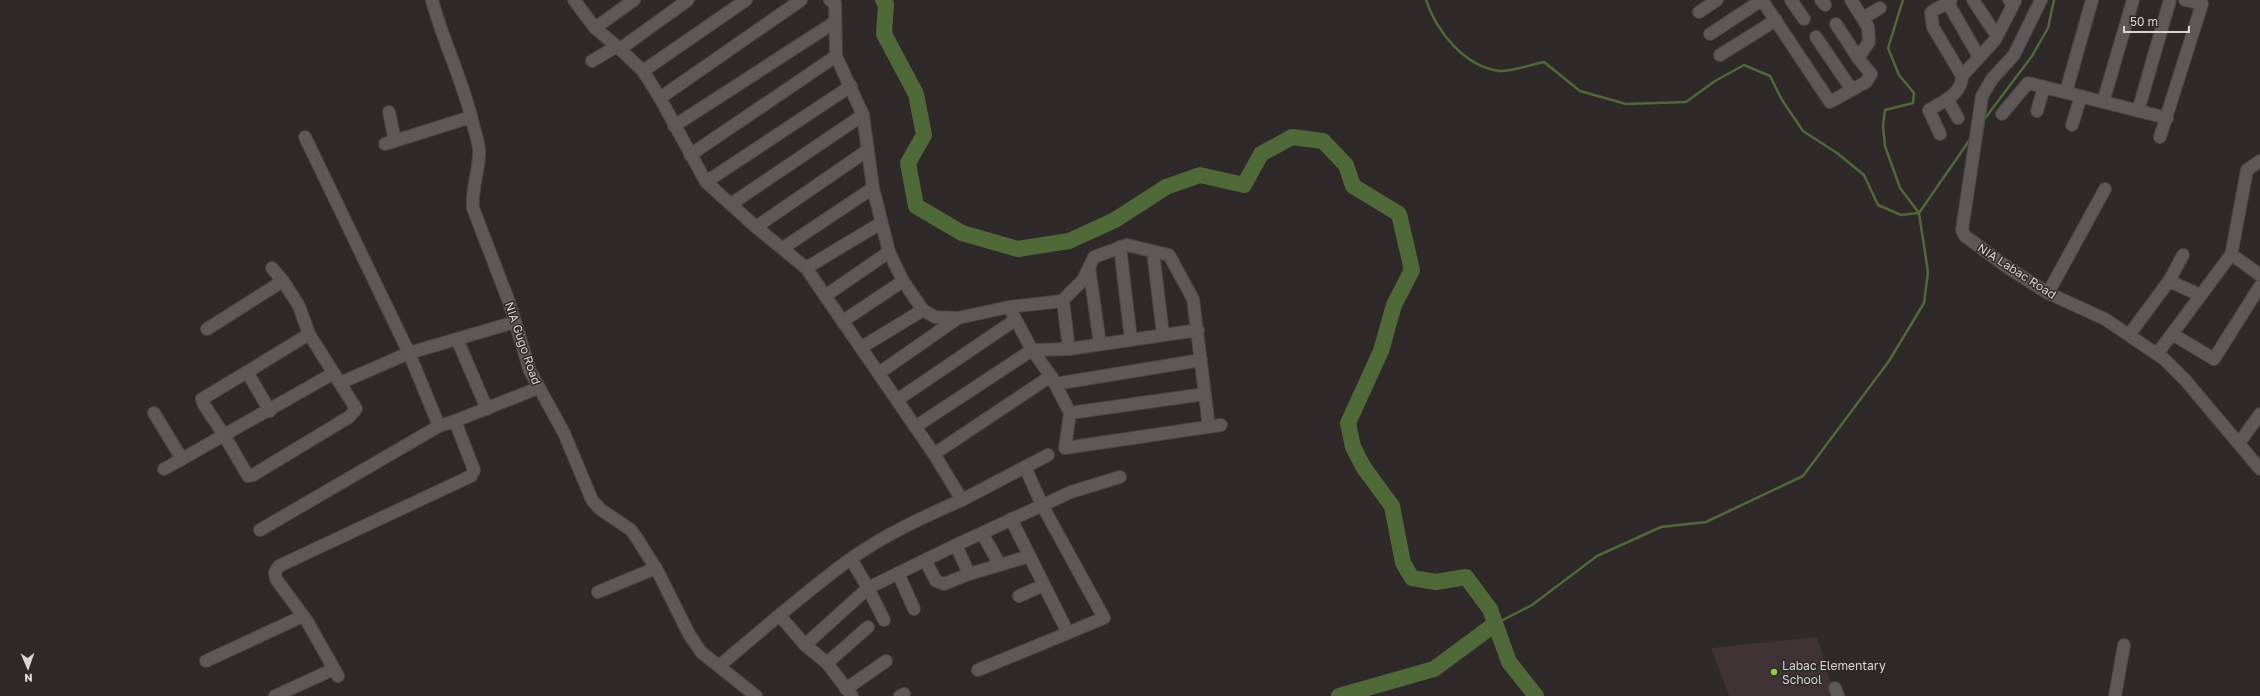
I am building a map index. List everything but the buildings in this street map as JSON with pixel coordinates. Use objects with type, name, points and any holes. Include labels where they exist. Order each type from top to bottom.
[{"type":"street","name":"NIA Gugo Road","points":[[432,0],[441,32],[463,84],[479,149],[479,166],[472,195],[473,208],[515,322],[530,371],[566,439],[592,500],[600,510],[631,530],[656,568],[696,645],[756,696]]},
{"type":"street","points":[[576,0],[595,28],[643,71],[660,98],[706,182],[756,228],[783,248],[806,268],[862,347],[934,454],[962,500]]},
{"type":"street","points":[[595,28],[634,0]]},
{"type":"street","points":[[592,61],[618,47],[688,0]]},
{"type":"street","points":[[643,71],[746,0]]},
{"type":"street","points":[[660,98],[801,0]]},
{"type":"street","points":[[830,0],[835,3],[836,56],[863,115],[873,188],[889,252],[904,281],[922,310],[935,317],[958,318],[1009,307],[1062,301],[1082,280],[1094,257],[1127,245],[1169,255],[1193,299],[1209,427]]},
{"type":"street","points":[[1699,12],[1717,0]]},
{"type":"street","points":[[1710,34],[1762,0],[1830,102],[1866,82],[1871,74],[1858,58],[1836,24]]},
{"type":"street","points":[[1791,0],[1804,19]]},
{"type":"street","points":[[1851,0],[1868,27],[1869,42],[1858,58]]},
{"type":"street","points":[[1973,0],[1997,36]]},
{"type":"street","points":[[1962,76],[1997,36],[2013,0]]},
{"type":"street","name":"NIA Labac Road","points":[[2042,0],[2014,55],[1992,79],[1982,96],[1962,230],[1965,236],[2007,267],[2048,293],[2100,316],[2158,354],[2186,381],[2260,469]]},
{"type":"street","points":[[2066,92],[2092,0]]},
{"type":"street","points":[[2103,102],[2133,0]]},
{"type":"street","points":[[2138,111],[2170,0]]},
{"type":"street","points":[[2160,137],[2202,4],[2186,0]]},
{"type":"street","points":[[1940,134],[1929,110],[1958,92],[1962,84],[1962,76],[1933,27],[1931,19],[1933,10],[1950,2],[1979,57]]},
{"type":"street","points":[[1863,18],[1880,8]]},
{"type":"street","points":[[1720,55],[1776,20]]},
{"type":"street","points":[[674,126],[835,22]]},
{"type":"street","points":[[1816,37],[1852,90]]},
{"type":"street","points":[[690,155],[836,56]]},
{"type":"street","points":[[2002,114],[2028,83],[2167,118]]},
{"type":"street","points":[[706,182],[850,86]]},
{"type":"street","points":[[2037,111],[2044,87]]},
{"type":"street","points":[[2072,125],[2081,96]]},
{"type":"street","points":[[1947,99],[1958,118]]},
{"type":"street","points":[[389,112],[390,143],[471,117]]},
{"type":"street","points":[[731,204],[863,115]]},
{"type":"street","points":[[305,137],[408,353],[439,426]]},
{"type":"street","points":[[756,228],[868,150]]},
{"type":"street","points":[[2158,354],[2226,260],[2231,256],[2247,170],[2260,161]]},
{"type":"street","points":[[783,248],[873,188]]},
{"type":"street","points":[[2048,293],[2105,189]]},
{"type":"street","points":[[806,268],[881,222]]},
{"type":"street","points":[[1120,247],[1131,340]]},
{"type":"street","points":[[1153,251],[1163,335]]},
{"type":"street","points":[[825,296],[889,252]]},
{"type":"street","points":[[2129,335],[2169,281],[2183,256]]},
{"type":"street","points":[[2231,256],[2235,257],[2260,275]]},
{"type":"street","points":[[1089,267],[1100,344]]},
{"type":"street","points":[[272,268],[283,281],[299,306],[309,334],[356,409],[355,413],[250,476],[246,474],[202,400],[309,334]]},
{"type":"street","points":[[207,329],[283,281]]},
{"type":"street","points":[[843,322],[904,281]]},
{"type":"street","points":[[2169,281],[2200,295]]},
{"type":"street","points":[[2172,334],[2214,359],[2260,286]]},
{"type":"street","points":[[1062,301],[1069,349]]},
{"type":"street","points":[[1009,307],[1032,350],[1053,380],[1070,413],[1065,448],[1221,425]]},
{"type":"street","points":[[862,347],[922,310]]},
{"type":"street","points":[[879,373],[958,318]]},
{"type":"street","points":[[897,400],[1015,320]]},
{"type":"street","points":[[164,469],[224,435],[337,378],[408,353],[515,322]]},
{"type":"street","points":[[915,427],[1032,350],[1069,349],[1198,330]]},
{"type":"street","points":[[457,339],[487,409]]},
{"type":"street","points":[[934,454],[1053,380],[1201,360]]},
{"type":"street","points":[[247,372],[270,411]]},
{"type":"street","points":[[260,530],[439,426],[456,421],[538,388]]},
{"type":"street","points":[[1070,413],[1205,394]]},
{"type":"street","points":[[154,413],[182,459]]},
{"type":"street","points":[[2239,443],[2260,414]]},
{"type":"street","points":[[275,696],[336,673],[303,616],[276,579],[275,572],[279,566],[471,476],[474,470],[456,421]]},
{"type":"street","points":[[719,666],[851,559],[914,521],[962,500],[1048,455]]},
{"type":"street","points":[[978,670],[1104,618],[1042,505],[1025,467]]},
{"type":"street","points":[[805,645],[868,588],[956,545],[1071,492],[1120,477]]},
{"type":"street","points":[[1012,519],[1068,633]]},
{"type":"street","points":[[982,533],[1000,565]]},
{"type":"street","points":[[956,545],[969,574]]},
{"type":"street","points":[[925,560],[936,581],[944,584],[969,574],[1030,556]]},
{"type":"street","points":[[851,559],[884,620]]},
{"type":"street","points":[[598,592],[656,568]]},
{"type":"street","points":[[898,573],[914,609]]},
{"type":"street","points":[[1019,596],[1044,585]]},
{"type":"street","points":[[206,661],[303,616]]},
{"type":"street","points":[[780,616],[805,645],[827,663],[849,692],[886,661]]},
{"type":"street","points":[[827,663],[868,627]]},
{"type":"street","points":[[2115,696],[2124,645]]},
{"type":"shaded area","name":"Labac Elementary School","points":[[1817,637],[1835,696],[1729,696],[1711,648]]},
{"type":"waterway","points":[[883,0],[886,4],[884,34],[916,94],[924,135],[908,163],[916,206],[962,233],[1018,249],[1069,241],[1115,220],[1166,187],[1200,175],[1244,185],[1261,154],[1292,137],[1323,141],[1346,165],[1353,186],[1399,214],[1412,270],[1394,305],[1381,351],[1348,423],[1353,447],[1364,468],[1392,506],[1403,563],[1412,578],[1436,582],[1466,577],[1490,609],[1509,662],[1536,696]]},
{"type":"waterway","points":[[1426,0],[1437,24],[1445,35],[1463,55],[1474,62],[1486,68],[1499,71],[1544,62],[1580,91],[1626,104],[1686,102],[1715,81],[1744,65],[1770,76],[1782,100],[1803,131],[1837,153],[1864,175],[1878,205],[1901,215],[1918,213]]},
{"type":"waterway","points":[[1495,624],[1532,605],[1597,556],[1661,527],[1706,522],[1803,476],[1889,361],[1924,303],[1928,272],[1919,213],[1900,188],[1885,146],[1883,126],[1885,110],[1913,103],[1914,93],[1899,75],[1888,48],[1903,0]]},
{"type":"waterway","points":[[1983,121],[2032,56],[2048,28],[2054,0]]},
{"type":"waterway","points":[[1919,213],[1971,138]]},
{"type":"waterway","points":[[1339,696],[1434,669],[1495,624]]},
{"type":"place","name":"Labac Elementary School","points":[[1774,672]]}]
